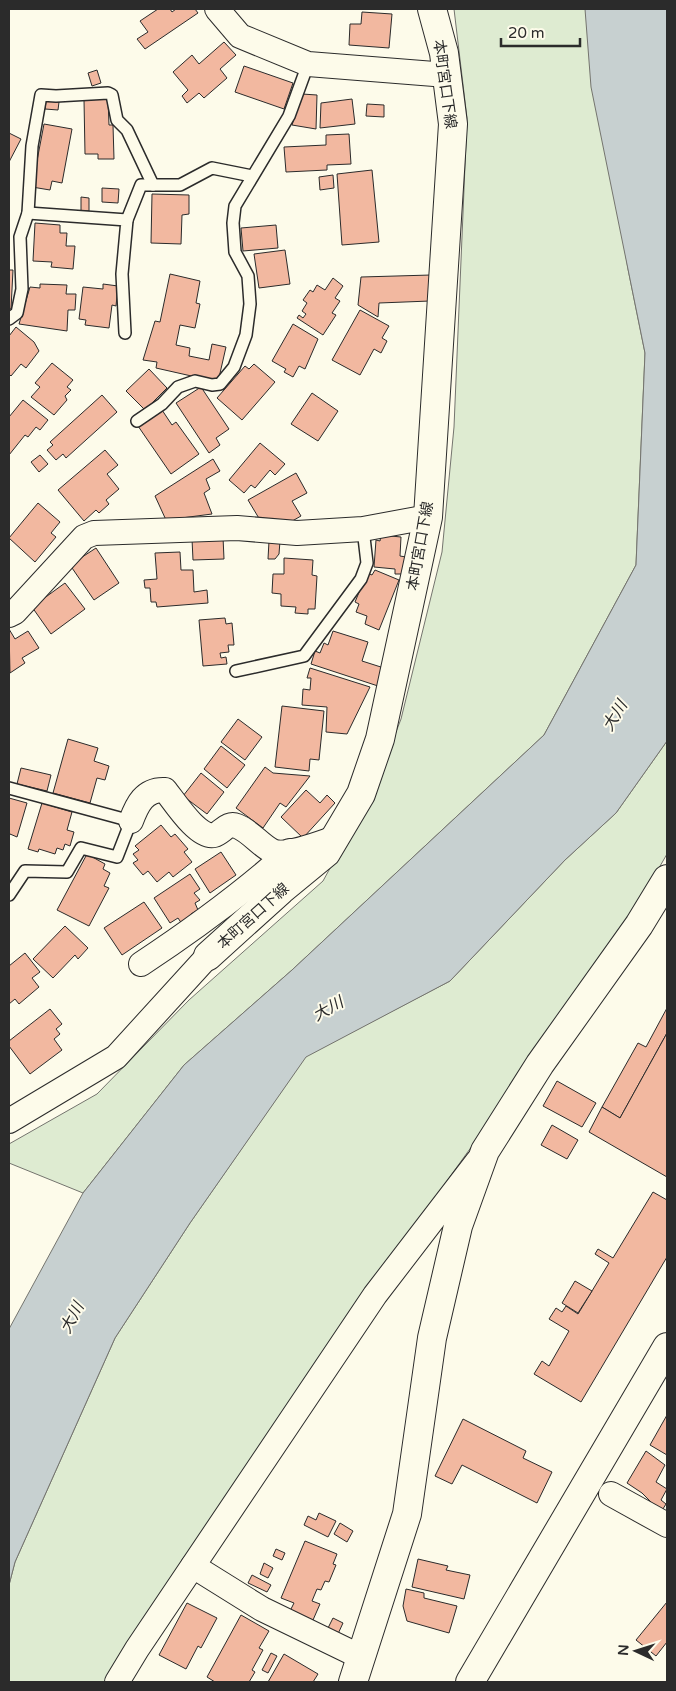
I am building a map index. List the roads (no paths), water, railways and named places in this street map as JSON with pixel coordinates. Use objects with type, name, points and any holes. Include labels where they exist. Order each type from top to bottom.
[{"type":"street","points":[[217,9],[240,36],[308,64],[446,75]]},
{"type":"street","name":"本町宮口下線","points":[[208,956],[281,890],[326,853],[362,794],[380,738],[428,517],[453,124],[444,53],[432,9]]},
{"type":"street","points":[[9,615],[15,612],[84,537],[94,533],[237,528],[297,534],[363,528],[428,517]]},
{"type":"street","points":[[131,821],[137,805],[145,796],[156,790],[164,790],[204,835],[214,835],[229,826],[237,826],[273,851],[290,851],[335,838]]},
{"type":"street","points":[[141,964],[204,922],[246,890],[290,851]]},
{"type":"street","points":[[117,1682],[132,1656],[192,1566],[375,1295],[485,1151],[540,1064],[639,925],[667,880]]},
{"type":"street","points":[[9,1121],[116,1057],[208,956]]},
{"type":"street","points":[[192,1566],[357,1670],[407,1514],[432,1338],[458,1226],[485,1151]]},
{"type":"street","points":[[470,1682],[667,1347]]},
{"type":"street","points":[[611,1494],[665,1519]]},
{"type":"lane","points":[[137,421],[162,404],[178,387],[195,381],[212,385],[220,384],[234,367],[246,335],[250,304],[248,276],[235,252],[233,223],[235,206],[289,116],[308,64]]},
{"type":"lane","points":[[9,319],[17,313],[22,289],[20,237],[28,213],[32,146],[41,95],[108,93],[112,95],[117,120],[127,130],[153,185]]},
{"type":"lane","points":[[125,333],[122,274],[127,220],[141,184],[180,185],[212,168],[252,176]]},
{"type":"lane","points":[[28,213],[127,220]]},
{"type":"lane","points":[[236,671],[304,656],[361,579],[367,564],[363,528]]},
{"type":"lane","points":[[9,788],[131,821],[117,856],[81,848],[67,872],[25,871],[9,895]]},
{"type":"water","name":"大川","points":[[585,9],[667,9],[667,741],[616,813],[565,860],[450,981],[306,1057],[190,1223],[115,1338],[15,1562],[9,1585],[9,1329],[83,1193],[184,1065],[292,970],[544,735],[636,565],[645,353],[591,87]]}]
